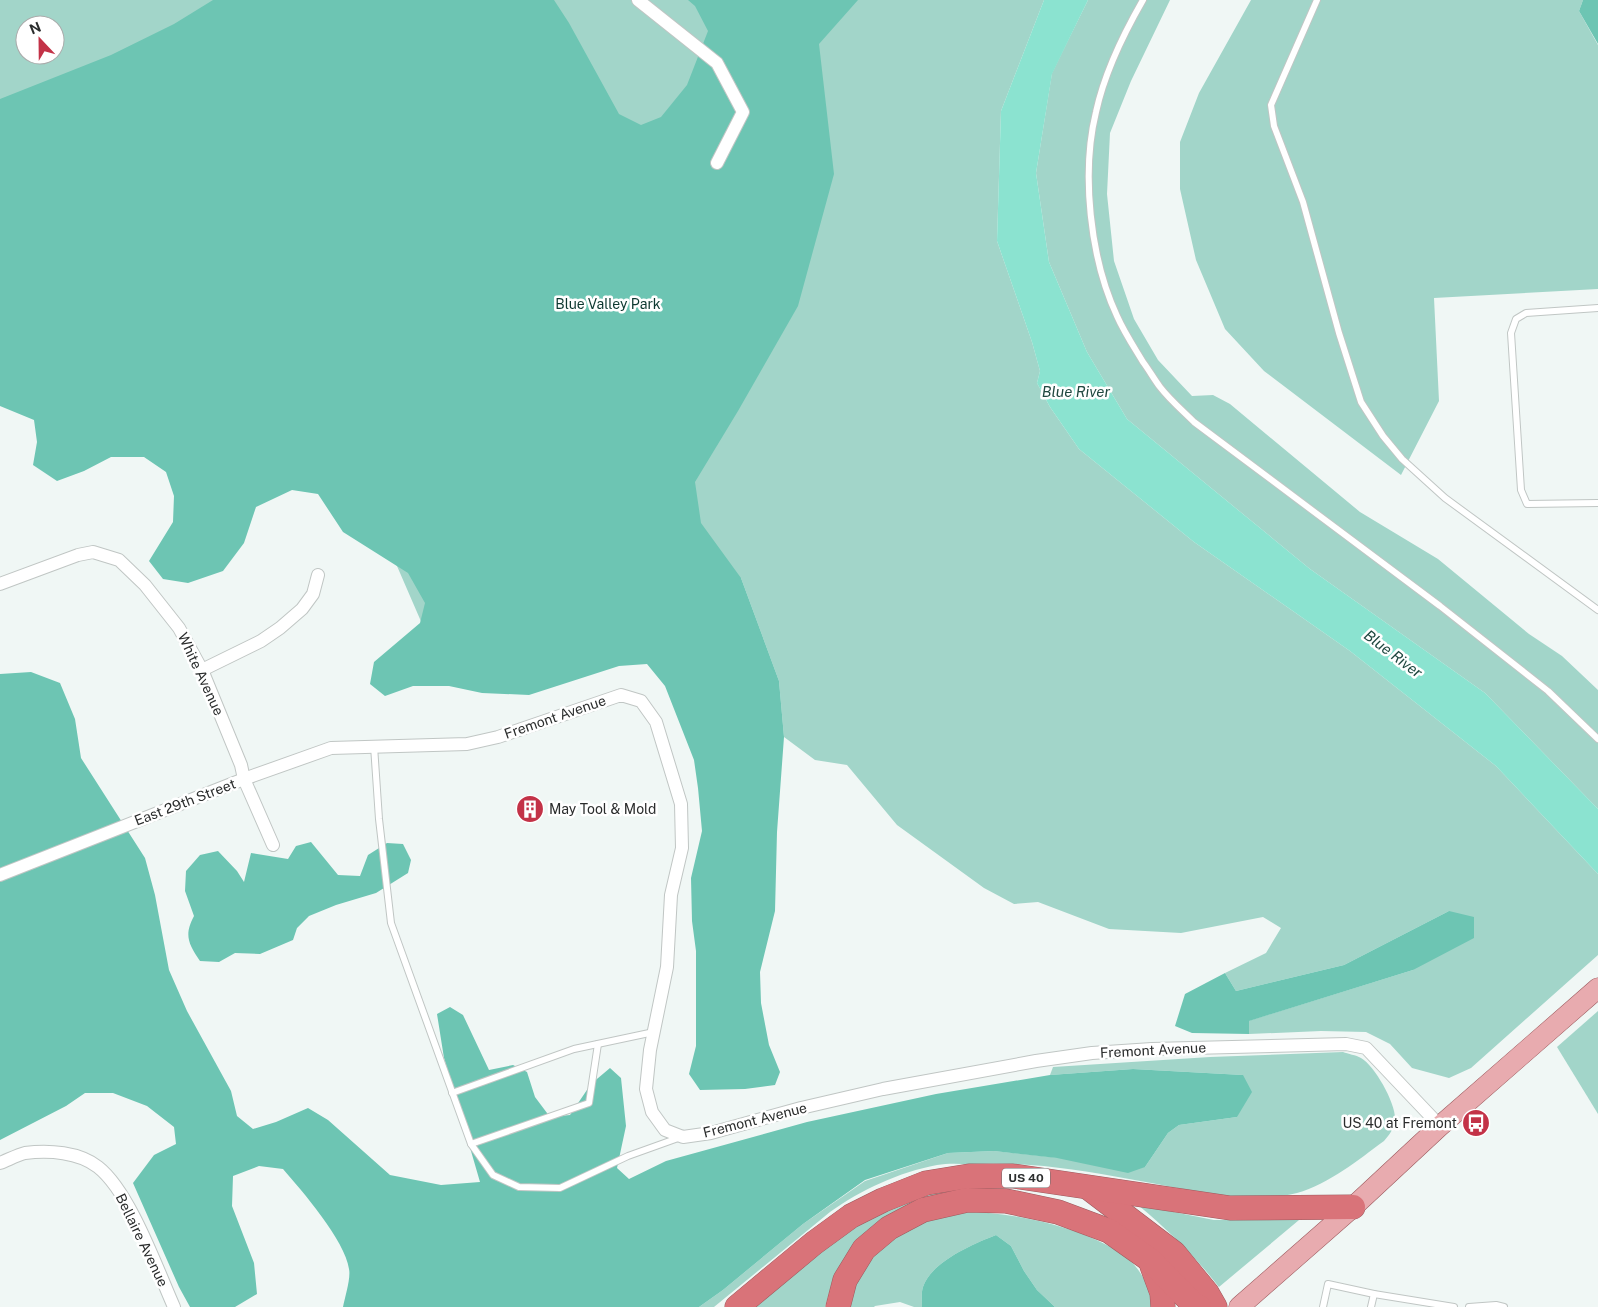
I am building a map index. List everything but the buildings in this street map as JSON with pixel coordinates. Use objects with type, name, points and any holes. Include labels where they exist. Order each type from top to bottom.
[{"type":"highway","name":"US 40","points":[[737,1307],[814,1243],[852,1216],[883,1200],[926,1183],[969,1176],[1013,1176],[1230,1208],[1352,1207]]},
{"type":"highway","points":[[1086,1187],[1174,1253],[1207,1293],[1215,1307]]},
{"type":"highway","points":[[838,1307],[845,1280],[864,1249],[889,1228],[923,1210],[967,1200],[1006,1201],[1058,1212],[1108,1231],[1150,1260],[1193,1304],[1199,1307]]},
{"type":"highway","points":[[1150,1260],[1162,1293],[1163,1307]]},
{"type":"main road","points":[[1239,1307],[1440,1126],[1598,988]]},
{"type":"street","points":[[638,0],[717,63],[743,112],[717,163]]},
{"type":"street","name":"White Avenue","points":[[0,584],[93,552],[119,560],[146,585],[179,628],[202,670],[272,845]]},
{"type":"street","points":[[202,670],[261,641],[280,628],[302,609],[313,594],[318,575]]},
{"type":"street","name":"Fremont Avenue","points":[[374,746],[467,744],[498,737],[620,695],[641,701],[656,722],[681,804],[682,848],[671,895],[668,966],[650,1050],[646,1089],[652,1112],[665,1130],[683,1137],[711,1133],[801,1108],[883,1089],[1083,1054],[1152,1049],[1346,1044],[1366,1048],[1440,1126]]},
{"type":"street","name":"East 29th Street","points":[[0,875],[244,779],[331,748],[374,746]]},
{"type":"street","name":"Bellaire Avenue","points":[[0,1163],[24,1154],[52,1153],[74,1155],[98,1167],[126,1201],[174,1307]]},
{"type":"lane","points":[[1142,0],[1124,34],[1096,111],[1089,160],[1091,216],[1100,267],[1116,315],[1135,349],[1160,387],[1194,422],[1448,612],[1548,691],[1598,739]]},
{"type":"lane","points":[[1317,0],[1271,105],[1274,126],[1302,202],[1339,333],[1361,402],[1383,436],[1402,459],[1445,498],[1598,610]]},
{"type":"lane","points":[[1598,308],[1526,313],[1516,319],[1511,332],[1521,490],[1527,504],[1598,503]]},
{"type":"lane","points":[[374,746],[379,819],[391,923],[471,1144],[493,1175],[519,1187],[560,1188],[628,1156],[683,1137]]},
{"type":"lane","points":[[452,1093],[574,1049],[654,1032]]},
{"type":"lane","points":[[471,1144],[589,1103],[598,1044]]},
{"type":"lane","points":[[1323,1307],[1328,1284],[1374,1294],[1454,1307]]},
{"type":"lane","points":[[1371,1307],[1374,1294]]},
{"type":"lane","points":[[1470,1307],[1496,1304],[1504,1307]]},
{"type":"green space","name":"Blue Valley Park","points":[[0,0],[1044,0],[1001,111],[997,241],[1032,342],[1040,371],[1037,383],[1050,407],[1079,449],[1194,542],[1350,651],[1496,766],[1598,874],[1598,955],[1471,1068],[1449,1078],[1412,1068],[1390,1044],[1366,1032],[1321,1031],[1249,1034],[1248,1021],[1413,970],[1449,911],[1344,965],[1236,991],[1225,973],[1266,953],[1281,928],[1263,917],[1181,933],[1109,929],[1038,902],[1014,904],[984,888],[897,825],[847,765],[815,760],[784,737],[779,681],[741,578],[449,686],[358,476],[0,355]]},
{"type":"green space","name":"Blue Valley Park","points":[[213,0],[554,0],[569,23],[619,114],[641,125],[661,117],[687,85],[708,31],[695,6],[688,0],[858,0],[819,44],[834,174],[798,306],[695,482],[701,523],[741,578],[779,681],[784,737],[777,832],[775,911],[760,972],[761,1003],[769,1045],[780,1072],[775,1085],[745,1089],[700,1090],[689,1074],[696,1046],[696,951],[692,921],[691,878],[702,831],[698,788],[694,760],[665,686],[647,664],[619,666],[529,695],[482,693],[449,686],[413,686],[385,696],[370,684],[374,662],[420,623],[425,603],[408,573],[343,532],[318,494],[292,490],[256,507],[244,543],[223,571],[188,583],[163,579],[149,561],[173,522],[174,496],[166,472],[144,457],[111,457],[84,471],[57,481],[33,465],[37,442],[34,420],[0,406],[0,99],[111,55],[174,24]]},
{"type":"green space","points":[[1088,0],[1170,0],[1131,81],[1110,133],[1107,194],[1114,261],[1134,319],[1158,360],[1192,396],[1213,395],[1230,404],[1360,512],[1438,559],[1529,634],[1562,656],[1598,690],[1598,809],[1485,693],[1310,569],[1127,419],[1087,352],[1049,262],[1036,173],[1052,73]]},
{"type":"green space","points":[[1251,0],[1583,0],[1579,11],[1598,45],[1598,289],[1434,298],[1439,401],[1401,475],[1264,371],[1225,329],[1196,260],[1180,189],[1180,142],[1199,93]]},
{"type":"green space","points":[[1583,0],[1598,0],[1598,44],[1579,11]]},
{"type":"green space","points":[[31,672],[60,683],[75,719],[81,758],[145,858],[155,895],[169,970],[187,1011],[231,1091],[237,1116],[253,1129],[276,1122],[308,1108],[328,1120],[390,1175],[441,1185],[480,1182],[444,1058],[437,1014],[450,1007],[463,1015],[489,1070],[513,1065],[527,1072],[535,1097],[550,1117],[570,1115],[591,1084],[610,1068],[621,1078],[626,1126],[617,1168],[629,1179],[666,1161],[807,1122],[936,1094],[1050,1075],[1133,1069],[1243,1075],[1252,1092],[1237,1117],[1179,1125],[1168,1133],[1145,1167],[1128,1173],[1057,1158],[994,1151],[948,1153],[865,1180],[803,1224],[723,1290],[699,1307],[343,1307],[349,1282],[349,1269],[340,1244],[322,1216],[283,1169],[259,1166],[233,1176],[232,1206],[254,1263],[257,1294],[235,1307],[190,1307],[179,1287],[133,1183],[154,1155],[176,1144],[174,1127],[147,1106],[113,1093],[85,1093],[66,1106],[0,1140],[0,674]]},
{"type":"green space","points":[[311,842],[338,875],[360,876],[368,855],[387,843],[403,844],[411,860],[408,873],[376,893],[336,905],[309,916],[297,928],[293,940],[260,954],[235,953],[219,962],[200,961],[190,944],[188,934],[194,916],[185,891],[186,871],[200,855],[218,851],[237,871],[244,882],[251,853],[288,859],[296,846]]},
{"type":"green space","points":[[1449,911],[1474,917],[1474,938],[1413,970],[1249,1021],[1249,1034],[1192,1033],[1175,1026],[1185,994],[1225,973],[1236,991],[1344,965]]},
{"type":"green space","points":[[1598,1011],[1598,1114],[1557,1047]]},
{"type":"green space","points":[[1343,1052],[1357,1056],[1367,1062],[1389,1096],[1395,1114],[1395,1121],[1391,1132],[1384,1141],[1343,1171],[1309,1189],[1283,1196],[1238,1198],[1072,1169],[1004,1164],[937,1165],[895,1177],[854,1196],[830,1212],[714,1307],[699,1307],[723,1290],[803,1224],[865,1181],[948,1153],[994,1151],[1145,1167],[1168,1133],[1179,1125],[1237,1117],[1243,1075],[1133,1069],[1050,1075],[1053,1067],[1210,1057]]},
{"type":"green space","points":[[952,1188],[951,1194],[833,1279],[825,1307],[750,1307],[831,1242],[873,1213],[909,1198]]},
{"type":"green space","points":[[1138,1205],[1214,1220],[1259,1220],[1305,1215],[1219,1287],[1181,1244]]},
{"type":"green space","points":[[960,1212],[993,1213],[1030,1219],[1066,1228],[1099,1241],[1127,1258],[1137,1268],[1148,1287],[1154,1307],[1055,1307],[1037,1290],[1024,1271],[1011,1246],[996,1235],[954,1255],[935,1270],[927,1278],[923,1287],[922,1307],[914,1307],[900,1302],[874,1307],[845,1307],[862,1271],[887,1243],[925,1221]]},
{"type":"green space","points":[[996,1235],[1011,1246],[1024,1271],[1037,1290],[1055,1307],[922,1307],[923,1287],[927,1278],[935,1270],[954,1255]]},
{"type":"water","name":"Blue River","points":[[1044,0],[1088,0],[1052,74],[1036,173],[1049,262],[1087,352],[1127,419],[1310,569],[1485,693],[1598,809],[1598,874],[1496,766],[1350,651],[1194,542],[1079,449],[1050,407],[1037,383],[1040,371],[1032,342],[997,241],[1001,111]]},
{"type":"place","name":"May Tool & Mold","points":[[530,809]]},
{"type":"place","name":"US 40 at Fremont","points":[[1476,1123]]}]
